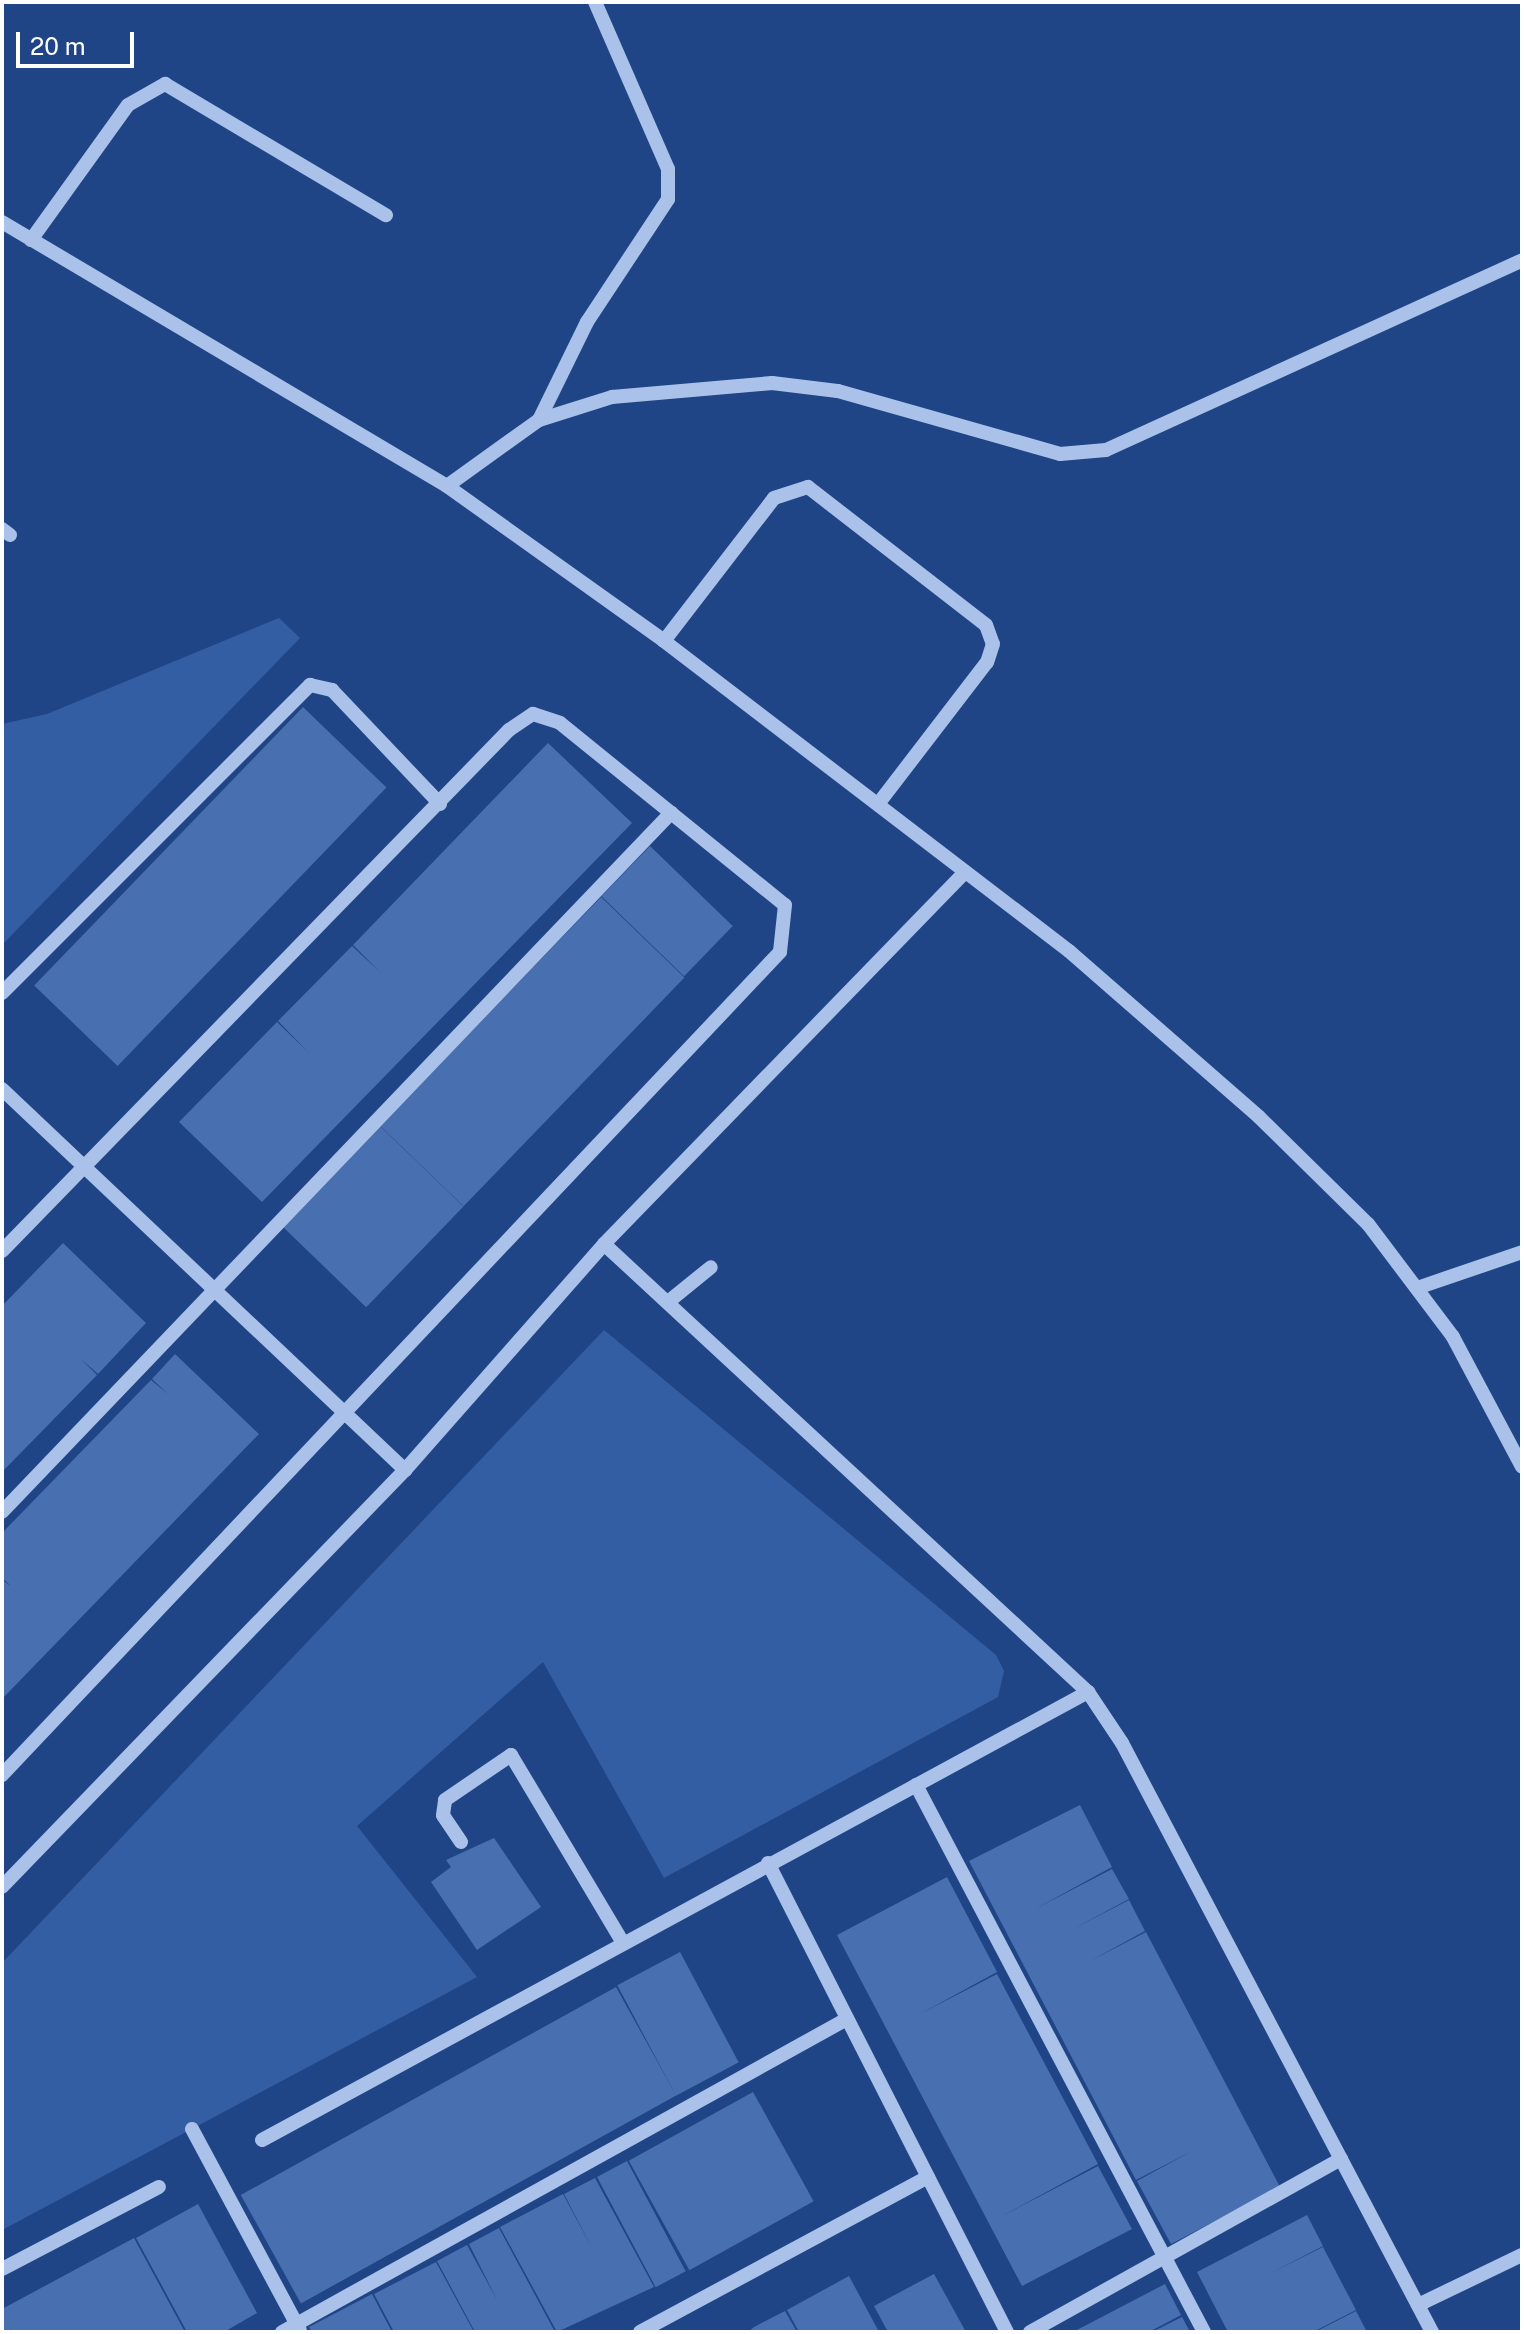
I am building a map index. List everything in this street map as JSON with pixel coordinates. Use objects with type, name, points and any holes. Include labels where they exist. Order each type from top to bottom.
[{"type":"street","points":[[539,420],[587,322],[668,199],[668,169],[595,2]]},
{"type":"street","points":[[31,240],[128,105],[165,84],[386,215]]},
{"type":"street","points":[[2,222],[447,486],[664,641],[965,872],[1259,1117],[1368,1224],[1420,1287],[1522,1467]]},
{"type":"street","points":[[447,486],[539,420],[612,397],[772,383],[838,391],[1060,454],[1106,450],[1522,260]]},
{"type":"street","points":[[664,641],[774,498],[808,487],[986,625],[993,644],[987,662],[878,804]]},
{"type":"street","points":[[2,993],[310,685],[332,690],[440,804]]},
{"type":"street","points":[[2,1251],[440,804],[533,714],[560,723],[785,905],[780,952],[342,1411],[2,1775]]},
{"type":"street","points":[[2,1512],[671,813]]},
{"type":"street","points":[[2,1887],[405,1470],[604,1244],[965,872]]},
{"type":"street","points":[[2,1089],[405,1470]]},
{"type":"street","points":[[604,1244],[1088,1692],[1122,1743],[1432,2332]]},
{"type":"street","points":[[1420,1287],[1522,1252]]},
{"type":"street","points":[[668,1302],[711,1267]]},
{"type":"street","points":[[262,2140],[622,1941],[1088,1692]]},
{"type":"street","points":[[461,1842],[443,1815],[445,1800],[511,1755],[622,1941]]},
{"type":"street","points":[[916,1785],[1204,2332]]},
{"type":"street","points":[[768,1863],[1007,2332]]},
{"type":"street","points":[[282,2332],[300,2328],[847,2019]]},
{"type":"street","points":[[192,2129],[300,2328]]},
{"type":"street","points":[[1030,2332],[1163,2254],[1341,2159]]},
{"type":"street","points":[[640,2332],[928,2177]]},
{"type":"street","points":[[2,2269],[159,2187]]},
{"type":"street","points":[[1418,2305],[1522,2255]]},
{"type":"shaded area","points":[[279,618],[300,638],[2,945],[2,724],[47,714]]},
{"type":"shaded area","points":[[604,1330],[996,1655],[1004,1671],[998,1697],[664,1878],[543,1662],[357,1826],[477,1977],[2,2230],[2,1963]]},
{"type":"building","points":[[303,707],[386,788],[118,1066],[34,985]]},
{"type":"building","points":[[548,743],[632,823],[262,1202],[179,1122],[277,1022],[308,1052],[278,1021],[352,946],[380,972],[353,945]]},
{"type":"building","points":[[650,846],[733,926],[684,976],[601,896]]},
{"type":"building","points":[[601,897],[684,978],[464,1206],[380,1126]]},
{"type":"building","points":[[380,1126],[463,1207],[366,1307],[283,1227]]},
{"type":"building","points":[[63,1243],[146,1323],[98,1374],[81,1359],[97,1375],[2,1472],[2,1306]]},
{"type":"building","points":[[175,1354],[259,1434],[2,1699],[2,1580],[11,1586],[2,1578],[2,1533],[151,1380],[168,1394],[152,1379]]},
{"type":"building","points":[[1080,1805],[1112,1867],[1035,1909],[1112,1869],[1129,1899],[1073,1929],[1129,1900],[1145,1931],[1090,1961],[1146,1932],[1280,2187],[1171,2244],[1137,2181],[1192,2151],[1136,2180],[969,1861]]},
{"type":"building","points":[[494,1838],[541,1907],[477,1950],[431,1882],[451,1867],[446,1860]]},
{"type":"building","points":[[947,1877],[997,1972],[920,2014],[997,1974],[1098,2164],[1002,2216],[1098,2166],[1132,2229],[1022,2286],[837,1935]]},
{"type":"building","points":[[680,1952],[739,2062],[676,2096],[617,1985]]},
{"type":"building","points":[[616,1987],[676,2095],[301,2303],[241,2195]]},
{"type":"building","points":[[753,2092],[814,2201],[689,2270],[629,2161]]},
{"type":"building","points":[[627,2161],[686,2271],[656,2287],[597,2177]]},
{"type":"building","points":[[595,2178],[654,2287],[557,2332],[500,2227],[563,2194],[593,2250],[564,2194]]},
{"type":"building","points":[[198,2204],[257,2313],[224,2332],[187,2332],[136,2238]]},
{"type":"building","points":[[1307,2215],[1323,2246],[1267,2275],[1323,2247],[1356,2310],[1313,2332],[1228,2332],[1197,2272]]},
{"type":"building","points":[[499,2228],[555,2332],[475,2332],[437,2261],[467,2245],[497,2300],[469,2244]]},
{"type":"building","points":[[134,2238],[185,2332],[2,2332],[2,2309]]},
{"type":"building","points":[[436,2262],[474,2332],[394,2332],[374,2294]]},
{"type":"building","points":[[934,2274],[966,2332],[888,2332],[874,2306]]},
{"type":"building","points":[[849,2276],[879,2332],[799,2332],[787,2310]]},
{"type":"building","points":[[1165,2284],[1181,2315],[1149,2332],[1073,2332]]},
{"type":"building","points":[[372,2294],[392,2332],[312,2332],[309,2327]]},
{"type":"building","points":[[785,2311],[797,2332],[748,2332],[754,2327]]},
{"type":"building","points":[[1356,2311],[1367,2332],[1315,2332]]},
{"type":"building","points":[[1182,2317],[1190,2332],[1152,2332]]}]
